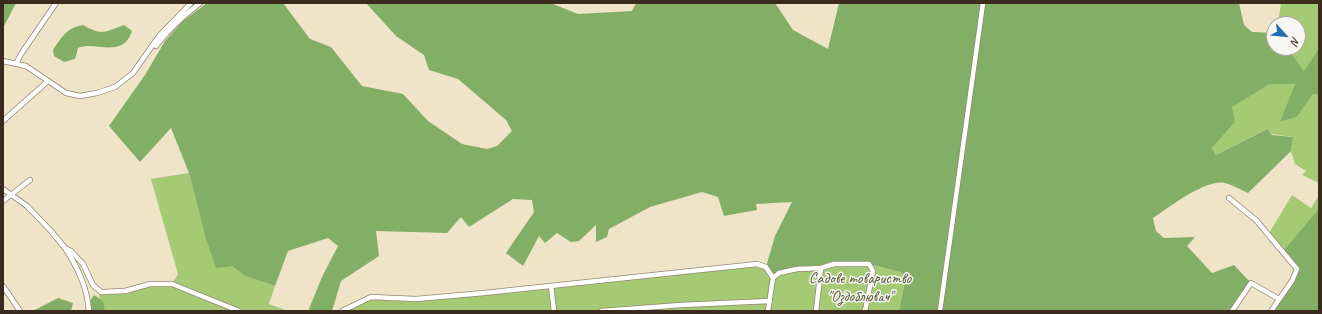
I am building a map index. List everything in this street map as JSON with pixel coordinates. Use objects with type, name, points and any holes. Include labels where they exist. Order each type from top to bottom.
[{"type":"street","points":[[16,64],[21,54],[56,3]]},
{"type":"street","points":[[3,62],[26,66],[66,94],[80,96],[97,93],[115,87],[133,73],[159,36],[191,3]]},
{"type":"street","points":[[156,46],[179,19],[200,3]]},
{"type":"street","points":[[940,311],[983,3]]},
{"type":"street","points":[[3,121],[48,81]]},
{"type":"street","points":[[3,201],[30,180]]},
{"type":"street","points":[[3,189],[27,206],[65,248],[80,275],[86,291],[89,311]]},
{"type":"street","points":[[1229,198],[1256,220],[1296,269],[1292,281],[1271,311]]},
{"type":"street","points":[[65,248],[71,251],[83,264],[93,285],[101,292],[125,291],[150,284],[172,284],[227,309],[239,311]]},
{"type":"street","points":[[342,311],[371,297],[416,299],[757,264],[766,267],[773,278],[768,311]]},
{"type":"street","points":[[773,278],[779,273],[797,269],[821,268],[834,264],[869,264],[873,271],[865,311]]},
{"type":"street","points":[[816,311],[821,268]]},
{"type":"street","points":[[1232,311],[1251,282],[1279,299]]},
{"type":"street","points":[[3,286],[20,311]]},
{"type":"street","points":[[550,286],[554,311]]},
{"type":"street","points":[[602,311],[681,305],[770,301]]},
{"type":"green space","points":[[3,3],[16,3],[3,28]]},
{"type":"green space","points":[[207,3],[283,3],[310,39],[331,47],[362,86],[403,94],[428,121],[462,144],[487,149],[497,146],[512,131],[506,120],[458,79],[429,70],[424,55],[396,36],[366,3],[553,3],[578,14],[632,11],[636,3],[775,3],[793,30],[828,49],[839,3],[1239,3],[1244,25],[1252,32],[1266,33],[1266,56],[1293,56],[1304,71],[1319,48],[1319,95],[1313,94],[1297,117],[1280,122],[1295,84],[1270,84],[1232,107],[1235,122],[1212,148],[1216,155],[1267,129],[1272,135],[1293,137],[1291,151],[1248,193],[1225,183],[1208,185],[1178,201],[1153,218],[1156,231],[1164,238],[1195,237],[1187,246],[1212,273],[1234,265],[1251,283],[1232,311],[899,311],[906,277],[900,272],[869,264],[834,264],[779,273],[773,278],[766,267],[775,236],[792,202],[756,204],[757,210],[724,216],[718,197],[702,192],[650,207],[609,229],[607,237],[596,242],[596,225],[579,241],[571,242],[557,233],[545,243],[539,236],[523,266],[506,253],[534,212],[532,200],[513,199],[469,227],[461,217],[447,233],[376,231],[379,256],[341,281],[332,311],[311,311],[309,309],[322,277],[338,246],[328,238],[288,251],[275,286],[245,276],[232,266],[216,268],[205,236],[189,173],[171,128],[140,162],[109,126],[145,75],[165,41],[183,21]]},
{"type":"green space","points":[[1281,3],[1319,3],[1319,48],[1304,72],[1293,56],[1306,56],[1306,16],[1279,16]]},
{"type":"green space","points":[[83,25],[99,32],[112,30],[124,25],[132,31],[128,40],[122,45],[115,47],[85,46],[78,48],[75,59],[64,62],[54,56],[53,50],[65,34],[72,28]]},
{"type":"green space","points":[[1270,84],[1295,84],[1281,122],[1297,117],[1313,94],[1319,95],[1319,183],[1302,175],[1306,171],[1295,164],[1291,151],[1293,137],[1272,134],[1266,129],[1216,155],[1212,148],[1234,123],[1231,107]]},
{"type":"green space","points":[[189,173],[205,236],[232,266],[245,276],[275,286],[269,304],[288,311],[102,311],[98,290],[105,293],[150,284],[172,284],[178,274],[151,179]]},
{"type":"green space","points":[[1292,195],[1311,208],[1319,195],[1319,311],[1271,311],[1296,269],[1268,235]]},
{"type":"green space","points":[[1319,209],[1319,311],[1275,311],[1298,269],[1285,249]]},
{"type":"green space","name":"Садове товариство \"Оздоблювач\"","points":[[757,264],[779,273],[834,264],[869,264],[900,272],[906,277],[899,311],[339,311],[371,297],[416,299]]},
{"type":"green space","points":[[94,295],[103,301],[105,311],[91,311],[90,301]]},
{"type":"green space","points":[[58,298],[73,303],[71,311],[33,311]]}]
